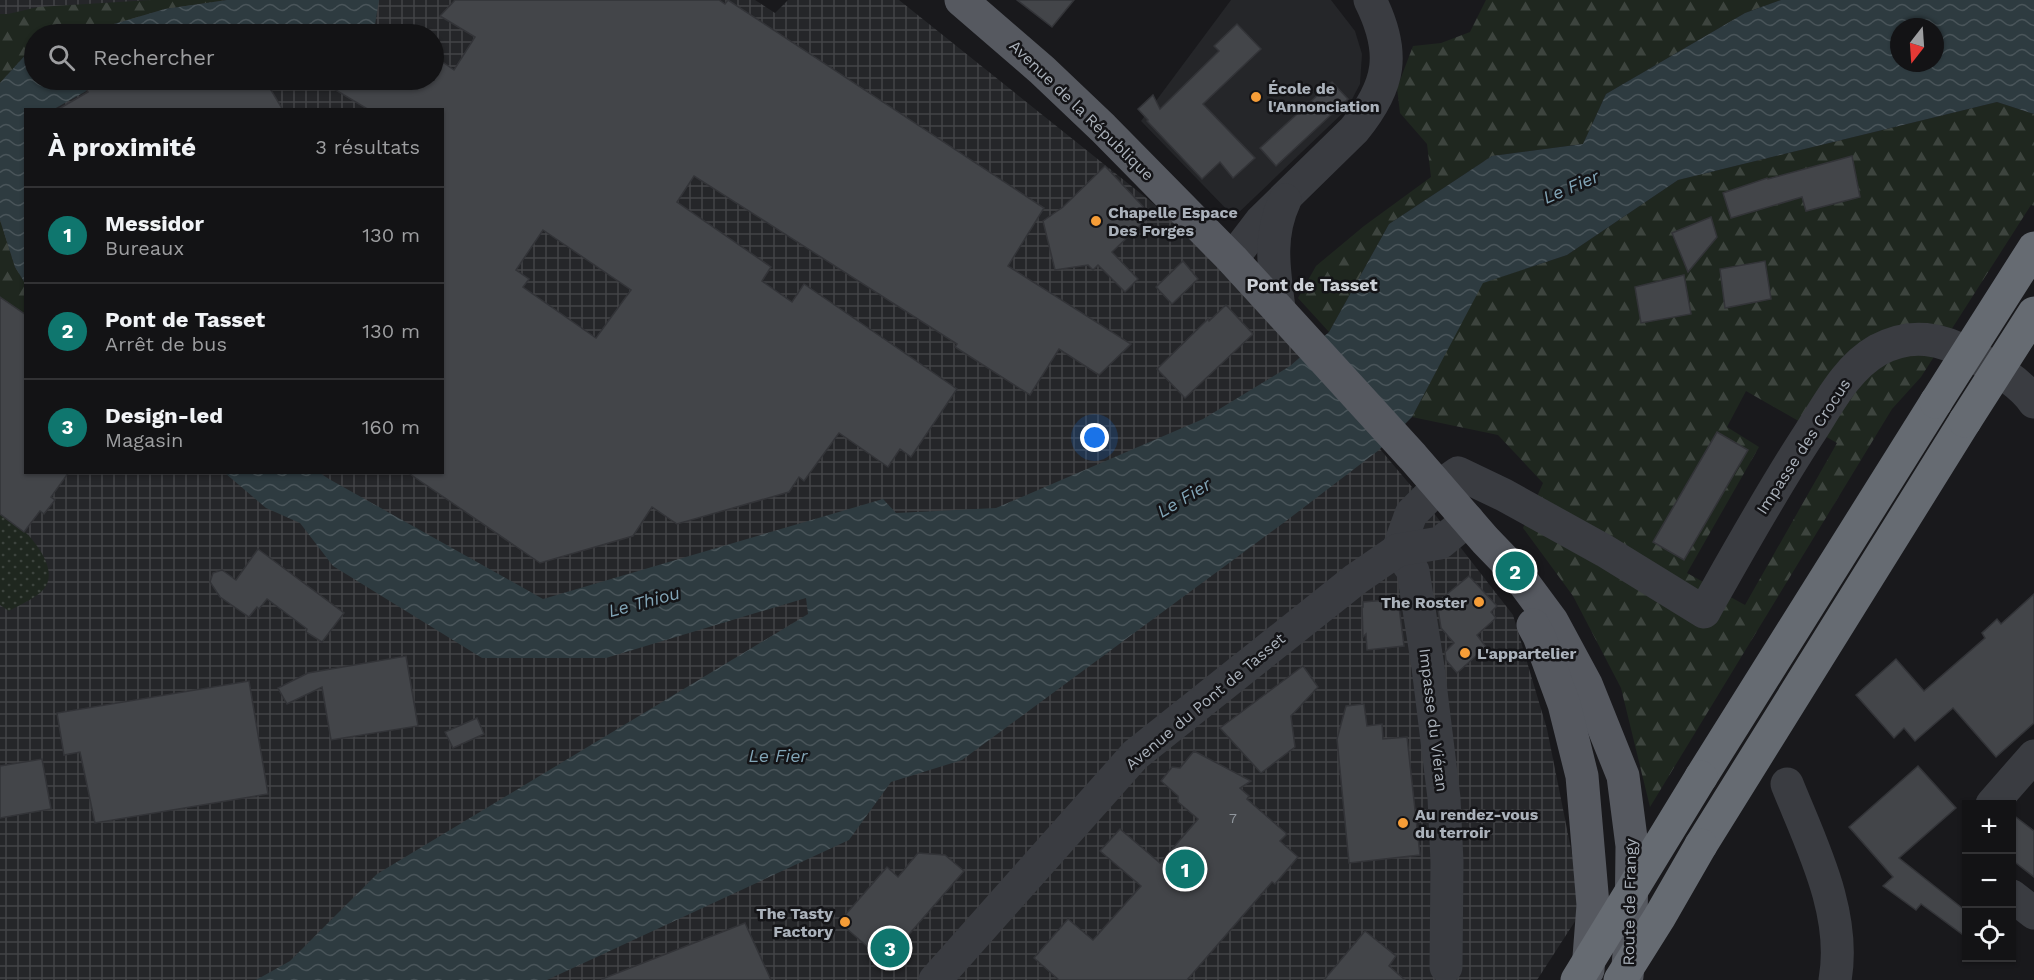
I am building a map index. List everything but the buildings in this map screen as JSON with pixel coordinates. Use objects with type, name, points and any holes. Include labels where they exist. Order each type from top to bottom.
[{"type":"highway","points":[[1577,980],[1701,777],[2034,248]]},
{"type":"highway","points":[[1620,980],[1701,845],[2034,313]]},
{"type":"main road","name":"Avenue de la République","points":[[961,0],[1049,77],[1232,259],[1288,319]]},
{"type":"main road","name":"Route de Frangy","points":[[1288,319],[1515,571],[1552,621],[1586,684],[1623,776],[1632,846],[1631,933],[1626,980]]},
{"type":"main road","name":"Route de Frangy","points":[[1476,530],[1539,636],[1564,704],[1582,776],[1593,905],[1587,980]]},
{"type":"street","points":[[1232,259],[1261,220],[1354,130],[1367,114],[1385,73],[1387,45],[1370,0]]},
{"type":"street","points":[[1288,193],[1277,218],[1273,237],[1275,281],[1288,319]]},
{"type":"street","name":"Impasse des Crocus","points":[[1438,486],[1458,473],[1479,482],[1605,551],[1704,612],[1769,496],[1837,390],[1861,363],[1879,350],[1904,340],[1917,338],[1947,343],[2007,377],[2034,402]]},
{"type":"street","points":[[1398,550],[1411,514],[1438,486]]},
{"type":"street","name":"Avenue du Pont de Tasset","points":[[935,980],[1135,755],[1350,584],[1398,550],[1440,543],[1476,530]]},
{"type":"street","name":"Impasse du Viéran","points":[[1398,550],[1413,571],[1438,742],[1447,862],[1446,967]]},
{"type":"street","points":[[1996,800],[2034,756]]},
{"type":"street","points":[[1787,784],[1822,874],[1833,912],[1837,942],[1835,980]]},
{"type":"street","points":[[2016,899],[2034,913]]},
{"type":"shaded area","points":[[0,0],[755,0],[775,13],[788,0],[899,0],[1215,253],[1433,512],[1513,615],[1547,729],[1583,909],[1537,980],[0,980]]},
{"type":"shaded area","name":"École de l'Annonciation","points":[[1231,0],[1331,0],[1355,31],[1362,54],[1360,84],[1347,109],[1234,217],[1141,121]]},
{"type":"green space","points":[[151,0],[227,0],[165,9],[114,24],[24,24],[24,57],[0,83],[0,14],[38,7]]},
{"type":"green space","points":[[1486,0],[1781,0],[1745,13],[1606,94],[1583,144],[1492,156],[1389,224],[1329,332],[1298,298],[1316,266],[1364,226],[1431,177],[1427,144],[1400,113],[1397,88],[1413,46],[1441,43],[1470,32]]},
{"type":"green space","points":[[1997,102],[2034,114],[2034,206],[2031,205],[1921,377],[1892,409],[1650,807],[1621,688],[1573,596],[1523,528],[1543,483],[1498,435],[1412,417],[1482,283],[1567,255],[1678,180]],"holes":[[[1746,391],[1837,443],[1745,605],[1687,573],[1759,447],[1727,427]]]},
{"type":"green space","points":[[0,220],[15,267],[24,281],[24,314],[0,297]]},
{"type":"green space","points":[[0,514],[30,537],[44,556],[49,571],[49,579],[41,592],[9,611],[0,605]]},
{"type":"water","points":[[227,0],[379,0],[375,24],[114,24],[165,9]]},
{"type":"water","points":[[1781,0],[2034,0],[2034,114],[1997,102],[1678,180],[1567,255],[1483,283],[1412,417],[1379,450],[962,760],[891,782],[849,840],[547,980],[256,980],[290,961],[377,874],[808,614],[806,598],[606,658],[482,658],[333,566],[300,523],[266,508],[226,474],[322,474],[543,599],[883,499],[896,513],[996,508],[1203,419],[1290,366],[1329,332],[1389,224],[1492,156],[1583,144],[1606,94],[1745,13]]},
{"type":"water","points":[[24,57],[24,90],[88,90],[56,108],[24,108],[24,281],[15,267],[0,220],[0,83]]},
{"type":"place","name":"École de l'Annonciation","points":[[1256,97]]},
{"type":"place","name":"Chapelle Espace Des Forges","points":[[1096,221]]},
{"type":"place","name":"Pont de Tasset","points":[[1515,571]]},
{"type":"place","name":"The Roster","points":[[1479,602]]},
{"type":"place","name":"L'appartelier","points":[[1465,653]]},
{"type":"place","name":"Au rendez-vous du terroir","points":[[1403,823]]},
{"type":"place","name":"Messidor","points":[[1185,869]]},
{"type":"place","name":"The Tasty Factory","points":[[845,922]]},
{"type":"place","name":"Design-led","points":[[890,948]]},
{"type":"district","name":"Pont de Tasset","points":[[1312,285]]},
{"type":"water label","name":"Le Fier","points":[[1571,187]]},
{"type":"water label","name":"Le Fier","points":[[1184,498]]},
{"type":"water label","name":"Le Thiou","points":[[644,602]]},
{"type":"water label","name":"Le Fier","points":[[778,756]]}]
